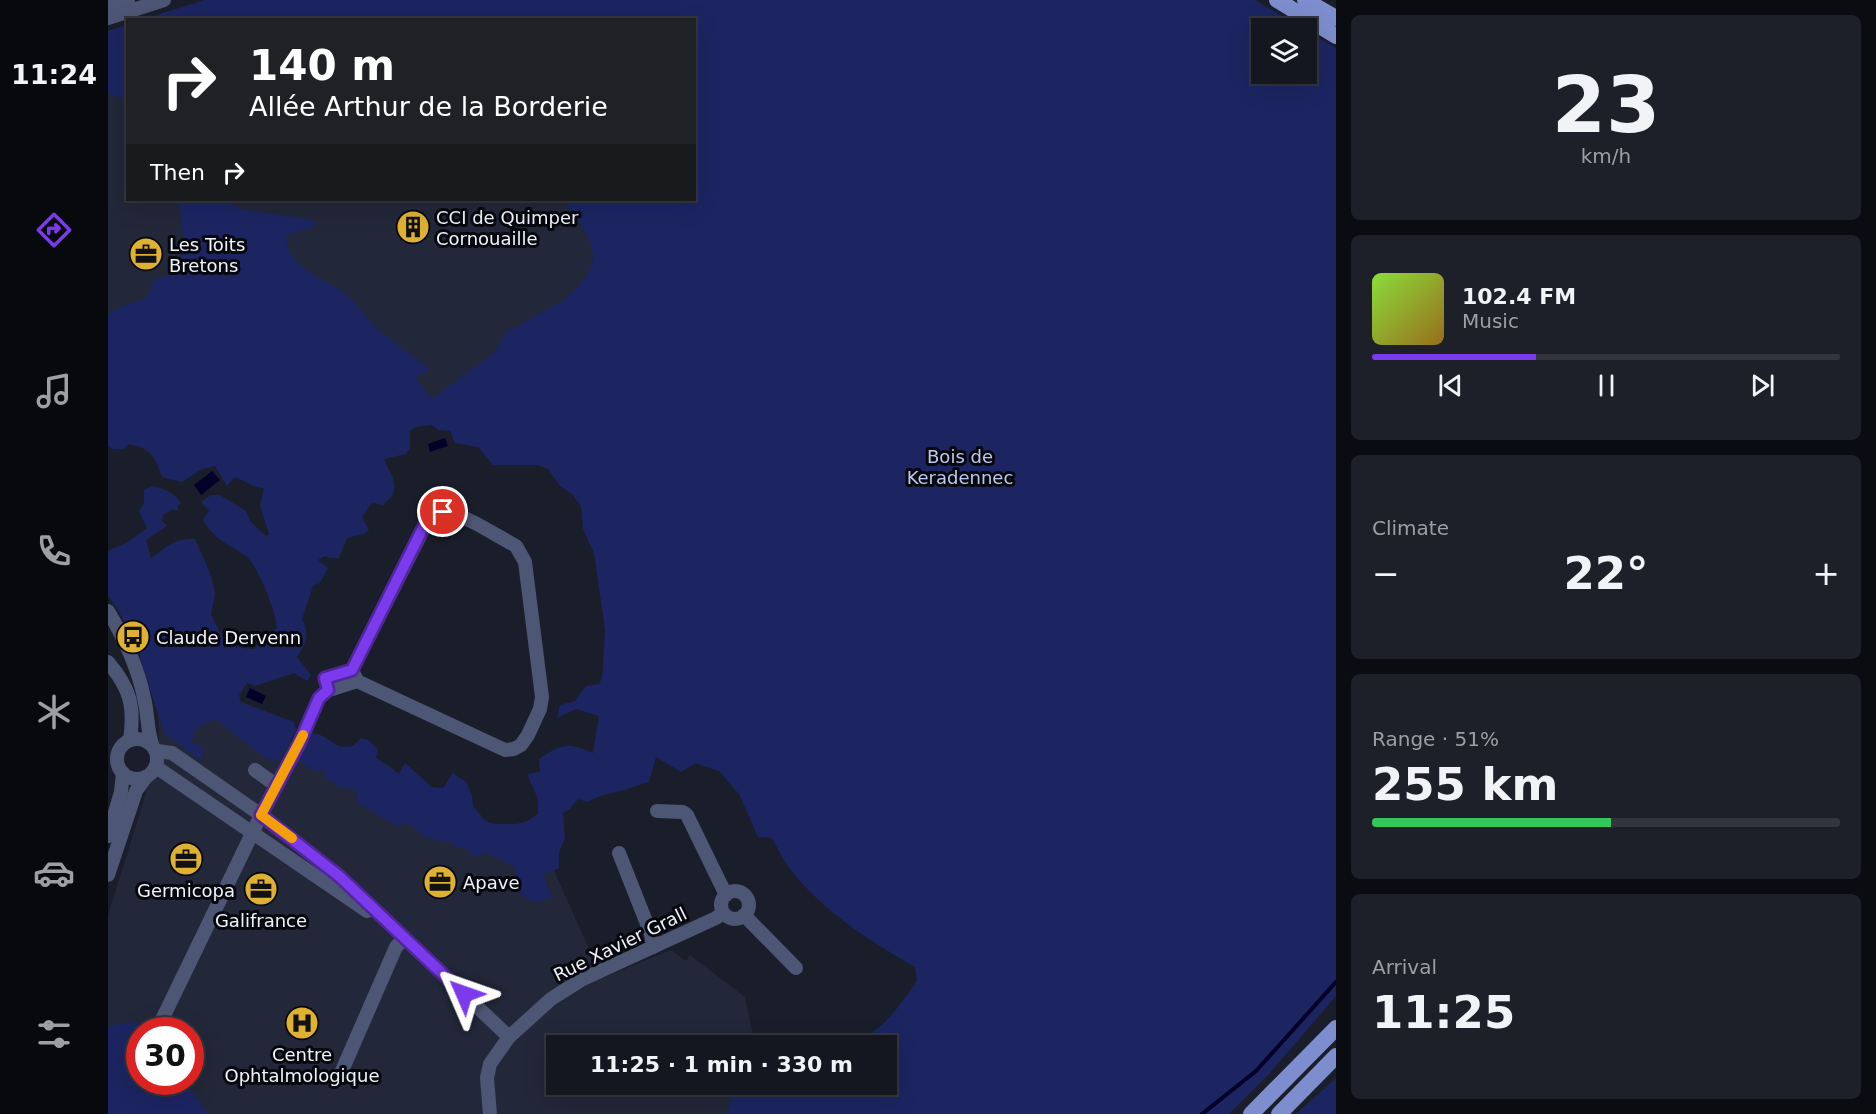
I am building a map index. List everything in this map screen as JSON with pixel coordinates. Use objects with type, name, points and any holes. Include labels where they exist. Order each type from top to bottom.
[{"type":"main road","points":[[1277,0],[1336,36]]},
{"type":"main road","points":[[1305,0],[1336,18]]},
{"type":"main road","points":[[1251,1114],[1336,1028]]},
{"type":"main road","points":[[1279,1114],[1336,1056]]},
{"type":"street","points":[[108,7],[128,0]]},
{"type":"street","points":[[108,18],[164,0]]},
{"type":"street","points":[[163,1017],[261,815],[299,744],[319,698],[328,690],[354,676],[430,516],[438,512],[452,512],[516,546],[525,562],[542,697],[534,725],[521,745],[505,750],[354,676]]},
{"type":"street","points":[[108,611],[127,647],[137,673],[144,698],[156,767],[399,933]]},
{"type":"street","points":[[108,662],[123,681],[130,697],[132,721],[130,740]]},
{"type":"street","points":[[146,777],[132,779],[123,773],[118,765],[118,752],[121,746],[130,740],[143,739],[154,748],[172,753],[261,815],[339,876],[509,1036]]},
{"type":"street","points":[[108,875],[136,790],[156,767]]},
{"type":"street","points":[[255,770],[277,786]]},
{"type":"street","points":[[108,836],[121,792],[123,773]]},
{"type":"street","points":[[657,811],[683,812],[687,815],[726,895]]},
{"type":"street","points":[[619,853],[651,934],[653,947]]},
{"type":"street","points":[[729,892],[739,892],[746,897],[748,908],[744,915],[733,919],[723,913],[721,903],[726,895],[729,892]]},
{"type":"street","name":"Rue Xavier Grall","points":[[490,1114],[488,1070],[494,1056],[509,1036],[551,999],[563,990],[723,913]]},
{"type":"street","points":[[744,915],[796,968]]},
{"type":"street","points":[[341,1074],[396,947],[399,933]]},
{"type":"shaded area","points":[[126,25],[126,201],[587,201],[619,265],[434,408],[108,362],[108,31]]},
{"type":"shaded area","points":[[445,438],[448,446],[430,452],[428,444]]},
{"type":"shaded area","points":[[212,471],[220,480],[201,495],[194,485]]},
{"type":"shaded area","points":[[250,688],[266,696],[262,704],[246,697]]},
{"type":"shaded area","points":[[213,702],[529,864],[548,857],[602,978],[671,950],[686,961],[690,955],[745,997],[753,1035],[546,1035],[546,1095],[744,1095],[735,1114],[205,1114],[180,1095],[204,1095],[204,1017],[126,1017],[126,1034],[108,1040],[108,915],[143,803],[159,740],[158,708]]},
{"type":"green space","name":"Bois de Keradennec","points":[[204,0],[1255,0],[1286,18],[1251,18],[1251,84],[1317,84],[1317,37],[1336,48],[1336,996],[1269,1074],[1229,1114],[728,1114],[732,1095],[897,1095],[897,1035],[869,1035],[893,1013],[917,981],[915,967],[863,935],[831,911],[815,897],[788,866],[772,838],[758,837],[739,794],[719,771],[695,763],[681,772],[656,757],[649,782],[600,796],[588,802],[578,799],[570,809],[563,813],[565,838],[559,852],[559,868],[543,875],[552,897],[535,903],[516,891],[516,868],[488,853],[473,855],[464,847],[458,848],[448,841],[440,842],[424,836],[408,823],[396,826],[358,803],[356,790],[338,787],[323,777],[326,773],[324,770],[315,771],[301,763],[300,755],[310,733],[319,734],[342,747],[353,746],[361,738],[370,741],[378,750],[376,758],[399,774],[405,763],[432,787],[443,788],[453,773],[466,782],[472,795],[473,807],[486,821],[495,824],[513,824],[524,822],[538,814],[538,799],[527,774],[540,772],[539,759],[565,746],[577,747],[593,753],[599,716],[576,709],[557,718],[560,705],[575,701],[586,686],[599,684],[602,678],[605,630],[594,553],[583,529],[581,506],[572,494],[560,486],[548,469],[538,465],[493,465],[478,447],[455,443],[450,431],[438,430],[432,425],[416,427],[410,431],[410,448],[406,454],[384,459],[393,478],[393,494],[383,505],[372,503],[362,517],[369,530],[347,538],[339,558],[325,556],[318,560],[328,568],[320,583],[313,586],[302,619],[306,629],[306,638],[297,657],[311,675],[307,681],[294,673],[255,686],[247,683],[239,695],[241,702],[294,722],[296,731],[278,762],[264,757],[215,719],[196,728],[191,742],[203,747],[202,762],[164,732],[136,646],[108,595],[108,551],[128,542],[147,528],[139,511],[144,503],[144,490],[153,486],[162,489],[172,494],[181,503],[178,510],[171,510],[163,515],[162,521],[167,526],[146,540],[151,558],[176,542],[195,539],[211,575],[215,594],[211,614],[222,636],[230,644],[254,649],[261,640],[277,628],[270,601],[255,568],[245,555],[221,540],[207,527],[203,520],[209,511],[201,502],[211,495],[220,495],[246,511],[250,521],[266,536],[269,534],[260,506],[264,488],[256,487],[235,477],[227,486],[215,466],[202,469],[182,482],[162,477],[151,454],[143,448],[129,444],[124,449],[113,449],[108,446],[108,314],[122,306],[147,298],[154,280],[169,274],[177,265],[183,247],[178,201],[232,201],[235,208],[314,220],[315,226],[286,236],[292,256],[307,270],[343,292],[378,329],[430,369],[416,378],[432,399],[495,352],[505,333],[564,300],[586,277],[594,258],[591,245],[581,224],[564,201],[696,201],[696,18],[147,18]]},
{"type":"green space","points":[[126,26],[126,100],[108,93],[108,31]]},
{"type":"green space","points":[[126,1023],[126,1095],[195,1095],[208,1114],[108,1114],[108,1027]]},
{"type":"green space","points":[[1336,1078],[1336,1114],[1296,1114]]},
{"type":"waterway","points":[[1202,1114],[1256,1071],[1336,982]]},
{"type":"slow traffic","points":[[292,838],[261,815],[303,735]]},
{"type":"place","name":"CCI de Quimper Cornouaille","points":[[413,227]]},
{"type":"place","name":"Les Toits Bretons","points":[[146,254]]},
{"type":"place","name":"Claude Dervenn","points":[[133,637]]},
{"type":"place","name":"Germicopa","points":[[186,859]]},
{"type":"place","name":"Apave","points":[[440,882]]},
{"type":"place","name":"Galifrance","points":[[261,889]]},
{"type":"place","name":"Centre Ophtalmologique","points":[[302,1023]]},
{"type":"route","points":[[443,512],[430,516],[425,524],[352,670],[325,678],[328,690],[319,698],[299,744],[261,815],[339,876],[464,994]]}]
